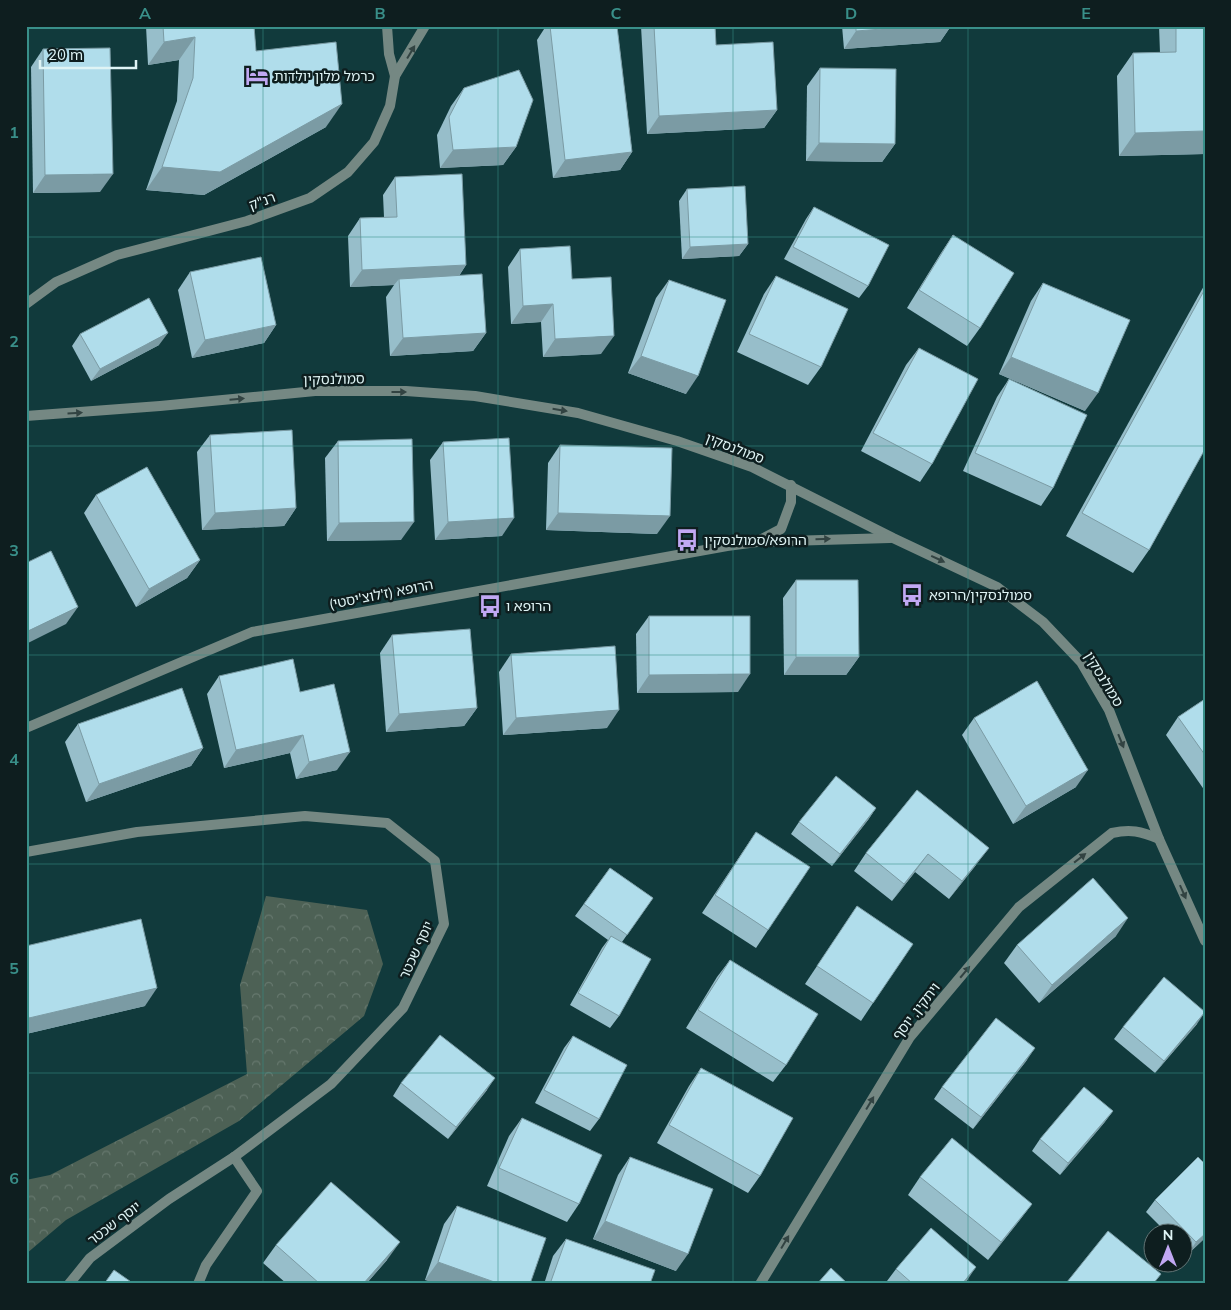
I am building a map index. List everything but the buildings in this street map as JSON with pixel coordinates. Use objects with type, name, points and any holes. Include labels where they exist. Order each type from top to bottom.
[{"type":"street","points":[[387,26],[389,54],[396,76]]},
{"type":"street","name":"רנ\"ק","points":[[26,304],[56,282],[117,254],[247,221],[310,198],[348,172],[374,142],[390,106],[396,76],[424,26]]},
{"type":"street","name":"סמולנסקין","points":[[26,416],[315,392],[406,392],[475,396],[578,413],[676,441],[752,467],[997,587],[1043,622],[1081,662],[1109,710],[1159,839],[1205,941]]},
{"type":"street","name":"הרופא (ז'לוצ'יסטי)","points":[[757,542],[781,529],[791,502],[791,485]]},
{"type":"street","name":"הרופא (ז'לוצ'יסטי)","points":[[26,728],[252,632],[565,574],[757,542],[894,538]]},
{"type":"street","name":"יוסף שכטר","points":[[26,852],[137,832],[305,816],[386,823],[435,861],[444,924],[403,1008],[330,1084],[234,1157],[169,1199],[90,1258],[69,1284]]},
{"type":"street","name":"ויתקין, יוסף","points":[[760,1284],[910,1037],[1019,907],[1112,833],[1128,829],[1141,831],[1159,839]]},
{"type":"street","points":[[198,1284],[206,1266],[256,1191],[234,1157]]},
{"type":"green space","points":[[266,896],[367,910],[383,964],[364,1016],[239,1121],[66,1220],[26,1254],[26,1180],[50,1175],[247,1074],[240,985]]},
{"type":"place","name":"כרמל מלון יולדות","points":[[257,76]]},
{"type":"place","name":"הרופא/סמולנסקין","points":[[687,540]]},
{"type":"place","name":"סמולנסקין/הרופא","points":[[912,595]]},
{"type":"place","name":"הרופא ו","points":[[490,606]]}]
